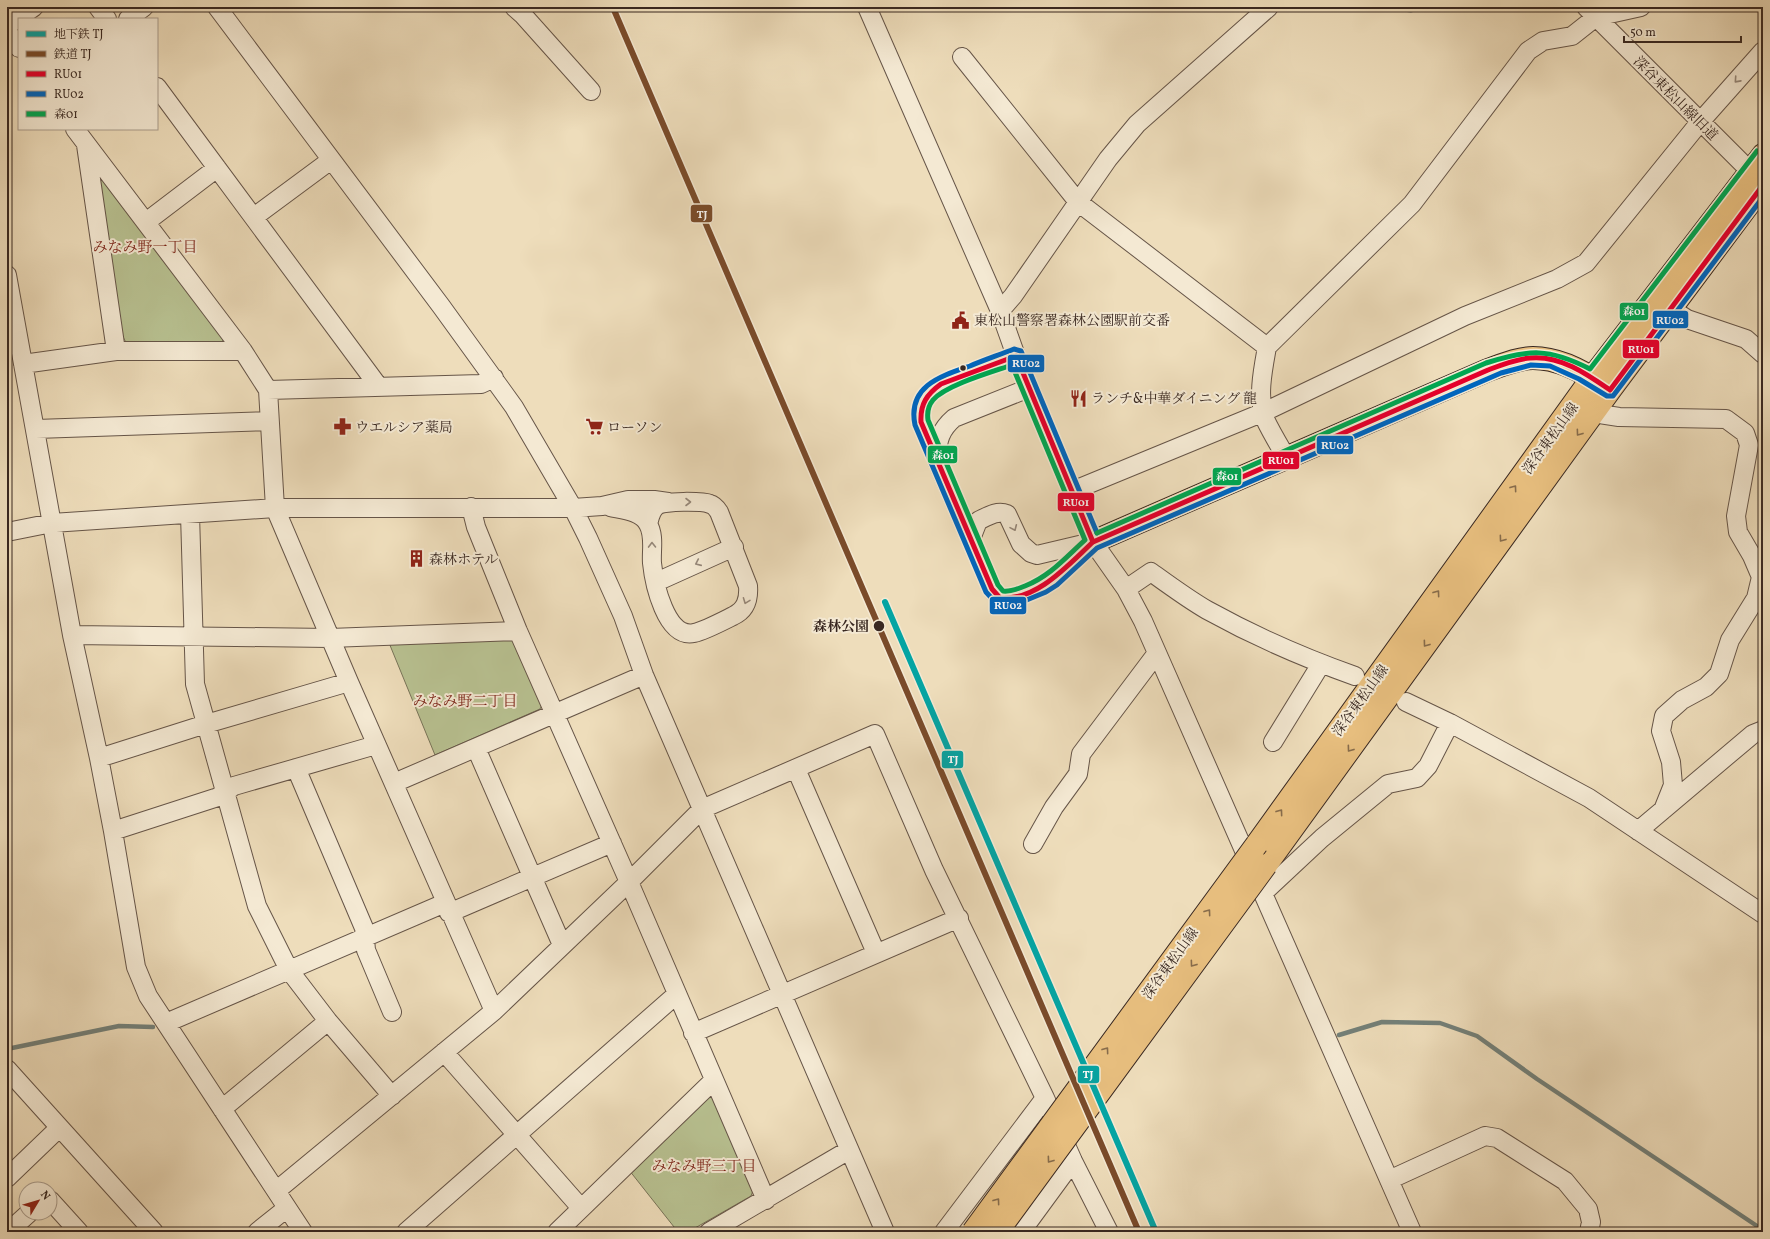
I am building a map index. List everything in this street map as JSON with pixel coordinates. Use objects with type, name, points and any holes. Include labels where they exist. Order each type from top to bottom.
[{"type":"main road","name":"深谷東松山線","points":[[997,1232],[1266,865],[1670,308],[1760,174]]},
{"type":"main road","name":"深谷東松山線","points":[[974,1232],[1257,844],[1592,378],[1760,174]]},
{"type":"main road","points":[[1093,542],[1488,370],[1510,363],[1532,358],[1552,360],[1572,367],[1610,390]]},
{"type":"street","points":[[18,18],[34,7]]},
{"type":"street","points":[[98,7],[105,18]]},
{"type":"street","points":[[129,18],[144,7]]},
{"type":"street","points":[[216,7],[494,378],[514,407],[573,508],[623,616],[644,675],[885,1232]]},
{"type":"street","points":[[514,7],[523,15],[591,91]]},
{"type":"street","points":[[867,7],[1000,311],[1029,388],[1093,542],[1126,589],[1143,620],[1389,1180],[1408,1231]]},
{"type":"street","points":[[1000,311],[1013,296],[1108,159],[1137,124],[1269,7]]},
{"type":"street","points":[[1286,458],[1265,418],[1261,400],[1262,373],[1266,347],[1412,204],[1528,51],[1543,41],[1572,36],[1591,12],[1641,7]]},
{"type":"street","name":"深谷東松山線旧道","points":[[1591,12],[1700,122],[1760,174]]},
{"type":"street","points":[[7,26],[18,18]]},
{"type":"street","points":[[7,31],[18,47]]},
{"type":"street","points":[[1072,491],[1264,412],[1465,316],[1556,279],[1586,263],[1700,122],[1763,51]]},
{"type":"street","points":[[962,57],[1078,202],[1266,347]]},
{"type":"street","points":[[158,88],[379,387]]},
{"type":"street","points":[[76,130],[243,351],[268,390],[275,508],[447,908],[494,1010]]},
{"type":"street","points":[[86,144],[116,351]]},
{"type":"street","points":[[254,217],[331,160]]},
{"type":"street","points":[[146,222],[217,168]]},
{"type":"street","points":[[7,275],[72,635],[99,758],[113,831],[136,967],[148,996],[303,1232]]},
{"type":"street","points":[[1670,308],[1687,319],[1746,338],[1763,354]]},
{"type":"street","points":[[23,364],[116,351],[243,351]]},
{"type":"street","points":[[268,390],[480,384],[494,378]]},
{"type":"street","points":[[1029,388],[954,418],[945,426],[938,442],[936,458],[992,589],[1000,598],[1011,599],[1043,586],[1052,580],[1093,542]]},
{"type":"street","points":[[1593,413],[1619,417],[1726,419],[1745,433],[1749,444],[1736,516],[1738,532],[1752,556],[1761,577],[1756,598],[1730,640],[1719,674],[1706,687],[1682,700],[1664,716],[1661,731],[1671,762],[1673,785],[1663,810]]},
{"type":"street","points":[[36,429],[269,421]]},
{"type":"street","points":[[7,532],[52,523],[275,508],[573,508],[602,506],[628,500],[704,502],[715,506],[719,512],[734,547],[748,586],[749,596],[746,605],[740,613],[694,633],[679,630],[672,623],[656,589],[652,537],[648,524],[638,515],[630,511],[602,506]]},
{"type":"street","points":[[648,524],[651,513],[658,505],[668,502]]},
{"type":"street","points":[[471,507],[476,527],[518,631],[556,714],[766,1200]]},
{"type":"street","points":[[960,514],[969,521],[978,521],[996,512],[1007,514],[1021,544],[1031,553],[1037,555],[1093,542]]},
{"type":"street","points":[[190,514],[195,684],[257,906],[288,970],[328,1021],[392,1096]]},
{"type":"street","points":[[971,539],[978,521]]},
{"type":"street","points":[[654,574],[658,578],[663,579],[734,547]]},
{"type":"street","points":[[1126,589],[1151,572],[1206,609],[1321,664],[1355,676]]},
{"type":"street","points":[[72,635],[330,638],[518,631]]},
{"type":"street","points":[[1033,844],[1054,807],[1078,774],[1081,754],[1157,653]]},
{"type":"street","points":[[1273,742],[1321,664]]},
{"type":"street","points":[[394,784],[644,675]]},
{"type":"street","points":[[99,758],[206,724],[349,682]]},
{"type":"street","points":[[1406,702],[1450,723],[1589,798],[1763,914]]},
{"type":"street","points":[[1263,893],[1322,838],[1388,784],[1417,778],[1428,766],[1450,723]]},
{"type":"street","points":[[1638,831],[1753,734],[1763,730]]},
{"type":"street","points":[[276,1191],[494,1010],[629,882],[702,809],[875,734],[934,870],[959,918],[1045,1098],[1073,1161],[1109,1232]]},
{"type":"street","points":[[113,831],[218,797],[234,786],[376,745]]},
{"type":"street","points":[[476,748],[562,945]]},
{"type":"street","points":[[296,768],[364,928],[366,950],[392,1012]]},
{"type":"street","points":[[796,768],[876,953]]},
{"type":"street","points":[[166,1023],[365,937],[532,878],[612,843]]},
{"type":"street","points":[[693,1033],[959,918]]},
{"type":"street","points":[[406,1232],[676,994]]},
{"type":"street","points":[[222,1109],[328,1021]]},
{"type":"street","points":[[444,1052],[581,1208]]},
{"type":"street","points":[[9,1075],[154,1232]]},
{"type":"street","points":[[557,1232],[714,1080]]},
{"type":"street","points":[[944,1232],[1045,1098]]},
{"type":"street","points":[[7,1178],[59,1128]]},
{"type":"street","points":[[1389,1180],[1485,1136],[1497,1138],[1565,1181],[1588,1209],[1591,1222],[1589,1232]]},
{"type":"street","points":[[709,1232],[736,1226],[766,1200],[849,1150]]},
{"type":"street","points":[[1021,1232],[1073,1161]]},
{"type":"street","points":[[257,1232],[287,1208]]},
{"type":"street","points":[[58,1209],[79,1232]]},
{"type":"street","points":[[8,1232],[20,1221]]},
{"type":"green space","points":[[102,172],[225,336],[220,346],[129,348],[122,335],[92,176]]},
{"type":"green space","points":[[387,638],[516,639],[543,703],[540,709],[435,755]]},
{"type":"green space","points":[[705,1094],[713,1095],[754,1188],[751,1196],[688,1232],[678,1232],[629,1170]]},
{"type":"water","points":[[1368,7],[1431,7],[1411,12]]},
{"type":"waterway","points":[[1339,1035],[1382,1022],[1440,1023],[1477,1036],[1537,1079],[1763,1230]]},
{"type":"waterway","points":[[7,1049],[119,1026],[153,1027]]},
{"type":"metro line","name":"TJ","points":[[885,602],[1156,1232]]},
{"type":"rail line","name":"TJ","points":[[614,10],[1139,1232]]},
{"type":"transit line","name":"森01","points":[[1097,533],[1486,363],[1501,358],[1527,353],[1550,354],[1576,362],[1590,369],[1757,151]]},
{"type":"transit line","name":"RU01","points":[[1093,542],[1503,364],[1530,358],[1552,359],[1573,367],[1610,390],[1763,185]]},
{"type":"transit line","name":"RU02","points":[[1097,533],[1021,351],[1014,349],[948,374],[938,379],[921,392],[916,401],[914,412],[915,425],[986,592],[997,604],[1012,606],[1046,592],[1057,585],[1097,548],[1501,373],[1531,365],[1550,366],[1579,379],[1607,396],[1613,396],[1763,197]]},
{"type":"transit line","name":"RU01","points":[[1016,356],[1093,542],[1062,571],[1039,588],[1027,594],[1000,598],[992,589],[921,422],[921,416],[925,400],[941,384],[1016,356]]},
{"type":"transit line","name":"森01","points":[[1012,365],[1085,540],[1050,572],[1034,582],[1014,590],[1003,591],[998,585],[928,420],[928,415],[931,402],[939,394],[958,384],[1012,365]]},
{"type":"place","name":"東松山警察署森林公園駅前交番","points":[[961,320]]},
{"type":"place","name":"ランチ&中華ダイニング 龍","points":[[1078,398]]},
{"type":"place","name":"ウエルシア薬局","points":[[342,427]]},
{"type":"place","name":"ローソン","points":[[594,427]]},
{"type":"place","name":"森林ホテル","points":[[416,559]]},
{"type":"place","name":"森林公園","points":[[879,626]]},
{"type":"district","name":"みなみ野一丁目","points":[[145,247]]},
{"type":"district","name":"みなみ野二丁目","points":[[465,701]]},
{"type":"district","name":"みなみ野三丁目","points":[[704,1166]]}]
